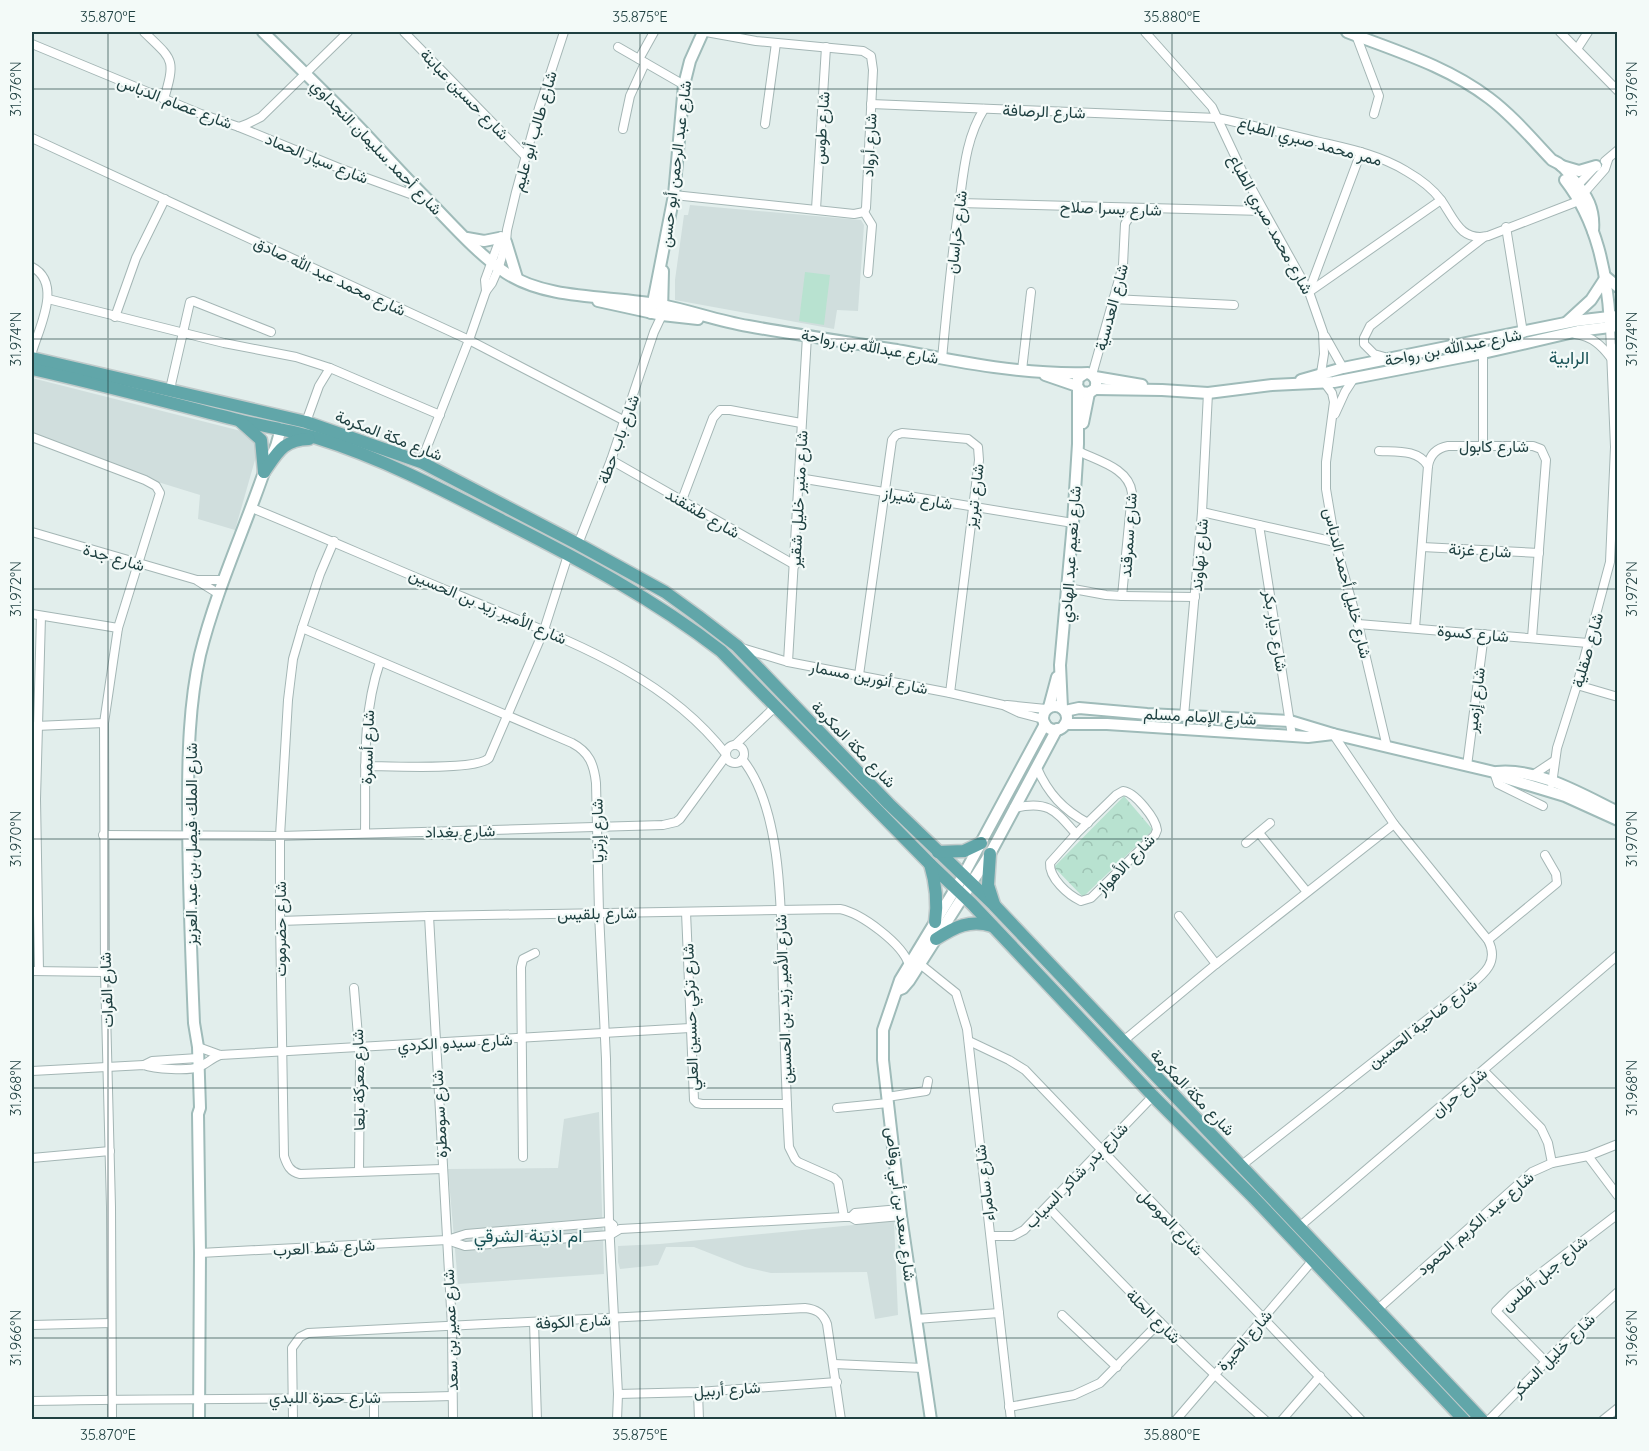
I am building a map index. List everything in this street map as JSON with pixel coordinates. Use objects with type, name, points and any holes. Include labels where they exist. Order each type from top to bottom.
[{"type":"main road","name":"شارع مكة المكرمة","points":[[32,358],[278,414],[421,462],[664,592],[737,646],[938,852],[994,905],[1482,1419]]},
{"type":"main road","name":"شارع مكة المكرمة","points":[[32,369],[318,439],[432,485],[568,555],[658,607],[706,639],[776,705],[960,892],[1464,1419]]},
{"type":"main road","points":[[278,414],[280,428]]},
{"type":"main road","points":[[238,420],[261,440],[264,472]]},
{"type":"main road","points":[[264,472],[279,451],[288,443],[300,439],[318,439]]},
{"type":"main road","points":[[938,852],[958,852],[981,843]]},
{"type":"main road","points":[[990,854],[988,885],[994,905]]},
{"type":"main road","points":[[929,863],[937,894],[934,922]]},
{"type":"main road","points":[[936,939],[967,923],[979,922],[992,926]]},
{"type":"street","points":[[144,32],[170,57],[171,72],[164,99]]},
{"type":"street","name":"شارع أحمد سليمان النجداوي","points":[[263,32],[306,73],[465,238],[495,264]]},
{"type":"street","name":"شارع عصام الدباس","points":[[32,44],[238,127],[261,117],[348,32]]},
{"type":"street","name":"شارع حسين عبابنة","points":[[404,32],[526,157]]},
{"type":"street","name":"شارع طالب أبو عليم","points":[[421,462],[469,340],[486,291],[485,280],[495,264],[504,237],[564,32]]},
{"type":"street","points":[[623,129],[630,96],[654,32]]},
{"type":"street","name":"شارع أرواد","points":[[705,32],[776,43],[863,51],[871,56],[872,104],[867,202],[864,212]]},
{"type":"street","name":"شارع عبد الرحمن أبو حسن","points":[[657,309],[674,195],[684,85],[690,61],[705,32]]},
{"type":"street","points":[[1560,32],[1617,92]]},
{"type":"street","points":[[1577,49],[1588,32]]},
{"type":"street","name":"شارع محمد صبري الطباع","points":[[1146,33],[1203,96],[1217,118],[1228,145],[1309,292],[1323,332],[1343,368]]},
{"type":"street","points":[[1351,33],[1378,96],[1374,114]]},
{"type":"street","points":[[1351,33],[1415,57],[1466,83],[1512,117],[1557,163],[1579,171],[1608,160],[1617,150]]},
{"type":"street","points":[[765,124],[776,43]]},
{"type":"street","points":[[618,47],[684,85]]},
{"type":"street","name":"شارع طوس","points":[[816,209],[826,47]]},
{"type":"street","name":"شارع الرصافة","points":[[872,104],[1217,118]]},
{"type":"street","name":"شارع خراسان","points":[[942,359],[959,203],[969,143],[984,109]]},
{"type":"street","name":"ممر محمد صبري الطباع","points":[[1217,118],[1361,152],[1389,162],[1427,184],[1441,200],[1462,232],[1484,237]]},
{"type":"street","name":"شارع سيار الحماد","points":[[238,127],[429,201]]},
{"type":"street","name":"شارع محمد عبد الله صادق","points":[[32,138],[469,340],[625,421]]},
{"type":"street","points":[[1309,292],[1361,152]]},
{"type":"street","points":[[1579,192],[1605,169],[1608,160]]},
{"type":"street","points":[[1557,163],[1554,167],[1579,192],[1593,211],[1593,231],[1606,277],[1614,321]]},
{"type":"street","points":[[1392,359],[1368,350],[1364,344],[1364,338],[1370,326],[1484,237],[1568,206],[1596,166]]},
{"type":"street","points":[[674,195],[854,214],[864,212],[872,225],[868,273]]},
{"type":"street","points":[[115,317],[136,258],[165,199]]},
{"type":"street","points":[[1309,292],[1441,200]]},
{"type":"street","name":"شارع يسرا صلاح","points":[[959,203],[1263,211]]},
{"type":"street","name":"شارع العدسية","points":[[1087,383],[1123,265],[1125,224],[1130,216],[1140,209]]},
{"type":"street","points":[[1506,227],[1522,333]]},
{"type":"street","points":[[465,238],[484,241],[504,237],[517,278]]},
{"type":"street","name":"شارع عبدالله بن رواحة","points":[[495,264],[517,278],[549,290],[590,297],[621,298],[657,309],[942,359],[1028,371],[1087,383],[1208,393],[1322,378],[1354,378],[1483,353],[1566,328]]},
{"type":"street","points":[[32,267],[46,282],[48,299],[32,352]]},
{"type":"street","points":[[1606,277],[1617,287]]},
{"type":"street","points":[[1606,277],[1597,293],[1566,328],[1593,340],[1604,348],[1611,358]]},
{"type":"street","points":[[1028,371],[1031,292]]},
{"type":"street","points":[[1113,298],[1234,304]]},
{"type":"street","points":[[48,299],[115,317],[296,357],[330,368],[440,415]]},
{"type":"street","points":[[170,389],[188,303],[193,301],[271,332]]},
{"type":"street","name":"شارع باب حطة","points":[[578,544],[625,421],[654,332],[657,309]]},
{"type":"street","name":"شارع عبدالله بن رواحة","points":[[1322,378],[1343,368],[1522,333],[1614,321]]},
{"type":"street","name":"شارع صقلية","points":[[1551,787],[1554,761],[1614,562],[1615,447],[1611,358],[1614,321]]},
{"type":"street","name":"شارع محمد صبري الطباع","points":[[1322,378],[1323,332]]},
{"type":"street","name":"شارع منير خليل شقير","points":[[788,662],[807,336]]},
{"type":"street","name":"شارع صقلية","points":[[1611,358],[1617,346]]},
{"type":"street","points":[[1483,353],[1483,446]]},
{"type":"street","points":[[306,422],[319,386],[330,368]]},
{"type":"street","name":"شارع خليل أحمد الدباس","points":[[1322,378],[1332,393],[1334,402],[1326,477],[1335,542],[1358,624],[1387,747]]},
{"type":"street","name":"شارع خليل أحمد الدباس","points":[[1333,418],[1354,378]]},
{"type":"street","name":"شارع نعيم عبد الهادي","points":[[960,892],[981,843],[1046,715],[1060,665],[1078,447],[1087,383]]},
{"type":"street","name":"شارع نهاوند","points":[[1184,716],[1202,512],[1208,393]]},
{"type":"street","points":[[682,500],[713,418],[720,410],[801,423]]},
{"type":"street","name":"شارع الملك فيصل بن عبد العزيز","points":[[199,1419],[198,1114],[195,1109],[188,763],[196,678],[202,648],[224,580],[264,472],[277,445],[280,428]]},
{"type":"street","name":"شارع تبريز","points":[[859,675],[891,444],[896,435],[902,433],[968,439],[978,447],[979,460],[950,693]]},
{"type":"street","name":"شارع الفرات","points":[[32,437],[145,480],[158,488],[159,497],[118,628],[104,723],[103,835],[110,1151],[112,1419]]},
{"type":"street","name":"شارع كابول","points":[[1428,465],[1433,453],[1443,447],[1533,446],[1541,448],[1544,452],[1546,460],[1532,638]]},
{"type":"street","name":"شارع سمرقند","points":[[1068,588],[1122,596],[1132,493],[1131,484],[1122,472],[1078,447]]},
{"type":"street","points":[[1379,451],[1417,455],[1428,465],[1415,628]]},
{"type":"street","name":"شارع طشقند","points":[[611,460],[795,565]]},
{"type":"street","name":"شارع شيراز","points":[[799,478],[1073,523]]},
{"type":"street","name":"شارع الأمير زيد بن الحسين","points":[[252,508],[572,641],[625,669],[680,706],[708,731],[728,757]]},
{"type":"street","points":[[1202,512],[1335,542]]},
{"type":"street","name":"شارع ديار بكر","points":[[1259,525],[1292,736]]},
{"type":"street","name":"شارع جدة","points":[[32,532],[197,580],[224,580]]},
{"type":"street","name":"شارع حضرموت","points":[[334,541],[302,628],[293,659],[290,682],[280,836],[284,1146],[288,1167],[300,1174],[442,1169]]},
{"type":"street","name":"شارع غزنة","points":[[1422,547],[1539,553]]},
{"type":"street","points":[[366,766],[480,764],[485,762],[492,753],[544,630],[568,555]]},
{"type":"street","name":"شارع جدة","points":[[197,580],[219,594]]},
{"type":"street","points":[[1122,596],[1195,597]]},
{"type":"street","points":[[32,614],[118,628]]},
{"type":"street","points":[[41,616],[36,726],[35,971],[105,972]]},
{"type":"street","name":"شارع كسوة","points":[[1358,624],[1588,643]]},
{"type":"street","name":"شارع إرتريا","points":[[302,628],[572,743],[585,752],[595,770],[609,1222],[618,1394],[617,1419]]},
{"type":"street","name":"شارع إزمير","points":[[1467,766],[1484,634]]},
{"type":"street","name":"شارع أنورين مسمار","points":[[737,646],[788,662],[950,693],[1046,715]]},
{"type":"street","name":"شارع أسمرة","points":[[365,833],[368,707],[380,662]]},
{"type":"street","name":"شارع نعيم عبد الهادي","points":[[1060,665],[1063,709]]},
{"type":"street","points":[[1577,685],[1617,698]]},
{"type":"street","points":[[753,729],[736,763],[728,757],[728,749],[753,729],[776,705]]},
{"type":"street","points":[[1055,706],[1063,709],[1067,717],[1061,727],[1050,728],[1046,715],[1055,706]]},
{"type":"street","name":"شارع الإمام مسلم","points":[[1063,709],[1079,708],[1290,721],[1333,734],[1467,766],[1494,772],[1512,771],[1532,776],[1617,820]]},
{"type":"street","points":[[36,726],[104,723]]},
{"type":"street","name":"شارع الإمام مسلم","points":[[1061,727],[1107,724],[1308,737],[1333,734]]},
{"type":"street","name":"شارع نعيم عبد الهادي","points":[[967,880],[990,854],[1061,727]]},
{"type":"street","name":"شارع الأمير زيد بن الحسين","points":[[708,731],[733,745]]},
{"type":"street","points":[[1333,734],[1394,824],[1488,940],[1555,887],[1558,879],[1545,855]]},
{"type":"street","points":[[733,745],[740,747],[742,755]]},
{"type":"street","name":"شارع الأمير زيد بن الحسين","points":[[742,755],[756,781],[771,827],[775,850],[781,910],[789,1147],[798,1162],[834,1178],[840,1188],[847,1217]]},
{"type":"street","name":"شارع بغداد","points":[[103,835],[280,836],[663,825],[676,822],[728,757]]},
{"type":"street","points":[[1532,776],[1544,770],[1554,761]]},
{"type":"street","points":[[1037,768],[1051,794],[1066,809],[1088,823]]},
{"type":"street","points":[[1494,772],[1498,784],[1543,806]]},
{"type":"street","name":"شارع الإمام مسلم","points":[[1494,772],[1502,777],[1551,787],[1617,812]]},
{"type":"street","name":"شارع الأهواز","points":[[1127,791],[1133,794],[1155,822],[1157,830],[1155,835],[1091,898],[1081,901],[1053,876],[1049,866],[1051,860],[1076,834],[1116,795],[1127,791]]},
{"type":"street","points":[[1014,808],[1033,804],[1053,809],[1076,834]]},
{"type":"street","points":[[1246,843],[1270,823]]},
{"type":"street","points":[[1122,1042],[1216,964],[1394,824]]},
{"type":"street","points":[[1259,833],[1307,892]]},
{"type":"street","name":"شارع سعد بن أبي وقاص","points":[[914,964],[916,952],[934,922],[960,892]]},
{"type":"street","name":"شارع سعد بن أبي وقاص","points":[[931,1419],[900,1213],[882,1037],[898,985],[936,939],[960,892]]},
{"type":"street","name":"شارع بلقيس","points":[[280,921],[429,916],[840,909],[862,918],[902,950],[914,964]]},
{"type":"street","name":"شارع تركي حسين العلي","points":[[686,912],[694,1100],[702,1104],[787,1104]]},
{"type":"street","name":"شارع سومطرة","points":[[429,916],[447,1240]]},
{"type":"street","points":[[1179,916],[1216,964]]},
{"type":"street","name":"شارع ضاحية الحسين","points":[[1242,1166],[1487,972],[1492,960],[1488,940]]},
{"type":"street","points":[[902,950],[916,952]]},
{"type":"street","points":[[523,1157],[520,1039],[522,962],[526,956],[535,953]]},
{"type":"street","name":"شارع حران","points":[[1299,1227],[1617,955]]},
{"type":"street","name":"شارع سامراء","points":[[914,964],[950,988],[958,998],[969,1041],[1011,1419]]},
{"type":"street","name":"شارع معركة بلعا","points":[[354,988],[359,1047],[359,1171]]},
{"type":"street","name":"شارع سيدو الكردي","points":[[195,1060],[220,1055],[690,1028]]},
{"type":"street","name":"شارع الموصل","points":[[969,1041],[1025,1070],[1360,1419]]},
{"type":"street","name":"شارع سيدو الكردي","points":[[195,1060],[220,1055]]},
{"type":"street","points":[[32,1071],[144,1065],[152,1061],[195,1060]]},
{"type":"street","points":[[1484,1071],[1541,1128],[1548,1143],[1552,1163]]},
{"type":"street","points":[[837,1108],[926,1091],[928,1081]]},
{"type":"street","name":"شارع بدر شاكر السياب","points":[[991,1236],[1018,1234],[1048,1207],[1153,1096]]},
{"type":"street","name":"شارع عبد الكريم الحمود","points":[[1378,1309],[1532,1172],[1552,1163],[1588,1156],[1617,1144]]},
{"type":"street","points":[[32,1158],[110,1151]]},
{"type":"street","points":[[1588,1156],[1617,1196]]},
{"type":"street","name":"شارع الحلة","points":[[1048,1207],[1213,1374],[1265,1419]]},
{"type":"street","name":"شارع شط العرب","points":[[447,1240],[465,1246],[610,1235],[620,1229],[847,1217],[856,1220],[900,1213]]},
{"type":"street","name":"شارع جبل أطلس","points":[[1546,1362],[1496,1311],[1512,1295],[1617,1214]]},
{"type":"street","points":[[609,1222],[620,1229]]},
{"type":"street","name":"شارع شط العرب","points":[[200,1253],[447,1240],[466,1234],[609,1222]]},
{"type":"street","name":"شارع عمير بن سعد","points":[[447,1240],[452,1326],[453,1419]]},
{"type":"street","name":"شارع الحيرة","points":[[1176,1419],[1313,1260]]},
{"type":"street","name":"شارع خليل السكر","points":[[1489,1419],[1617,1292]]},
{"type":"street","name":"شارع الكوفة","points":[[293,1419],[292,1348],[300,1337],[317,1332],[812,1309],[817,1310],[826,1319],[841,1419]]},
{"type":"street","points":[[916,1319],[999,1313]]},
{"type":"street","points":[[1062,1315],[1117,1367]]},
{"type":"street","points":[[534,1322],[537,1419]]},
{"type":"street","points":[[1009,1407],[1061,1398],[1100,1383],[1160,1322]]},
{"type":"street","points":[[32,1324],[111,1323]]},
{"type":"street","points":[[834,1364],[923,1368]]},
{"type":"street","points":[[1282,1419],[1320,1376]]},
{"type":"street","name":"شارع أربيل","points":[[618,1394],[698,1392],[837,1382]]},
{"type":"street","points":[[698,1392],[699,1419]]},
{"type":"street","name":"شارع حمزة اللبدي","points":[[32,1401],[199,1397],[452,1396]]},
{"type":"street","points":[[374,1398],[374,1419]]},
{"type":"street","points":[[1603,1419],[1617,1408]]},
{"type":"shaded area","points":[[690,205],[861,220],[864,225],[858,311],[837,310],[834,329],[675,300],[675,280],[684,215],[688,215]]},
{"type":"shaded area","points":[[32,378],[249,433],[259,446],[235,530],[198,519],[200,495],[32,443]]},
{"type":"shaded area","points":[[599,1112],[604,1274],[458,1284],[448,1169],[558,1168],[564,1119]]},
{"type":"shaded area","points":[[894,1221],[898,1315],[875,1319],[867,1272],[771,1273],[745,1267],[694,1247],[666,1247],[658,1265],[620,1269],[618,1262],[618,1246]]},
{"type":"green space","points":[[805,272],[830,275],[824,325],[799,321]]},
{"type":"green space","points":[[1124,796],[1153,830],[1083,897],[1054,867]]},
{"type":"district","name":"الرابية","points":[[1569,357]]},
{"type":"district","name":"ام اذينة الشرقي","points":[[528,1235]]}]
